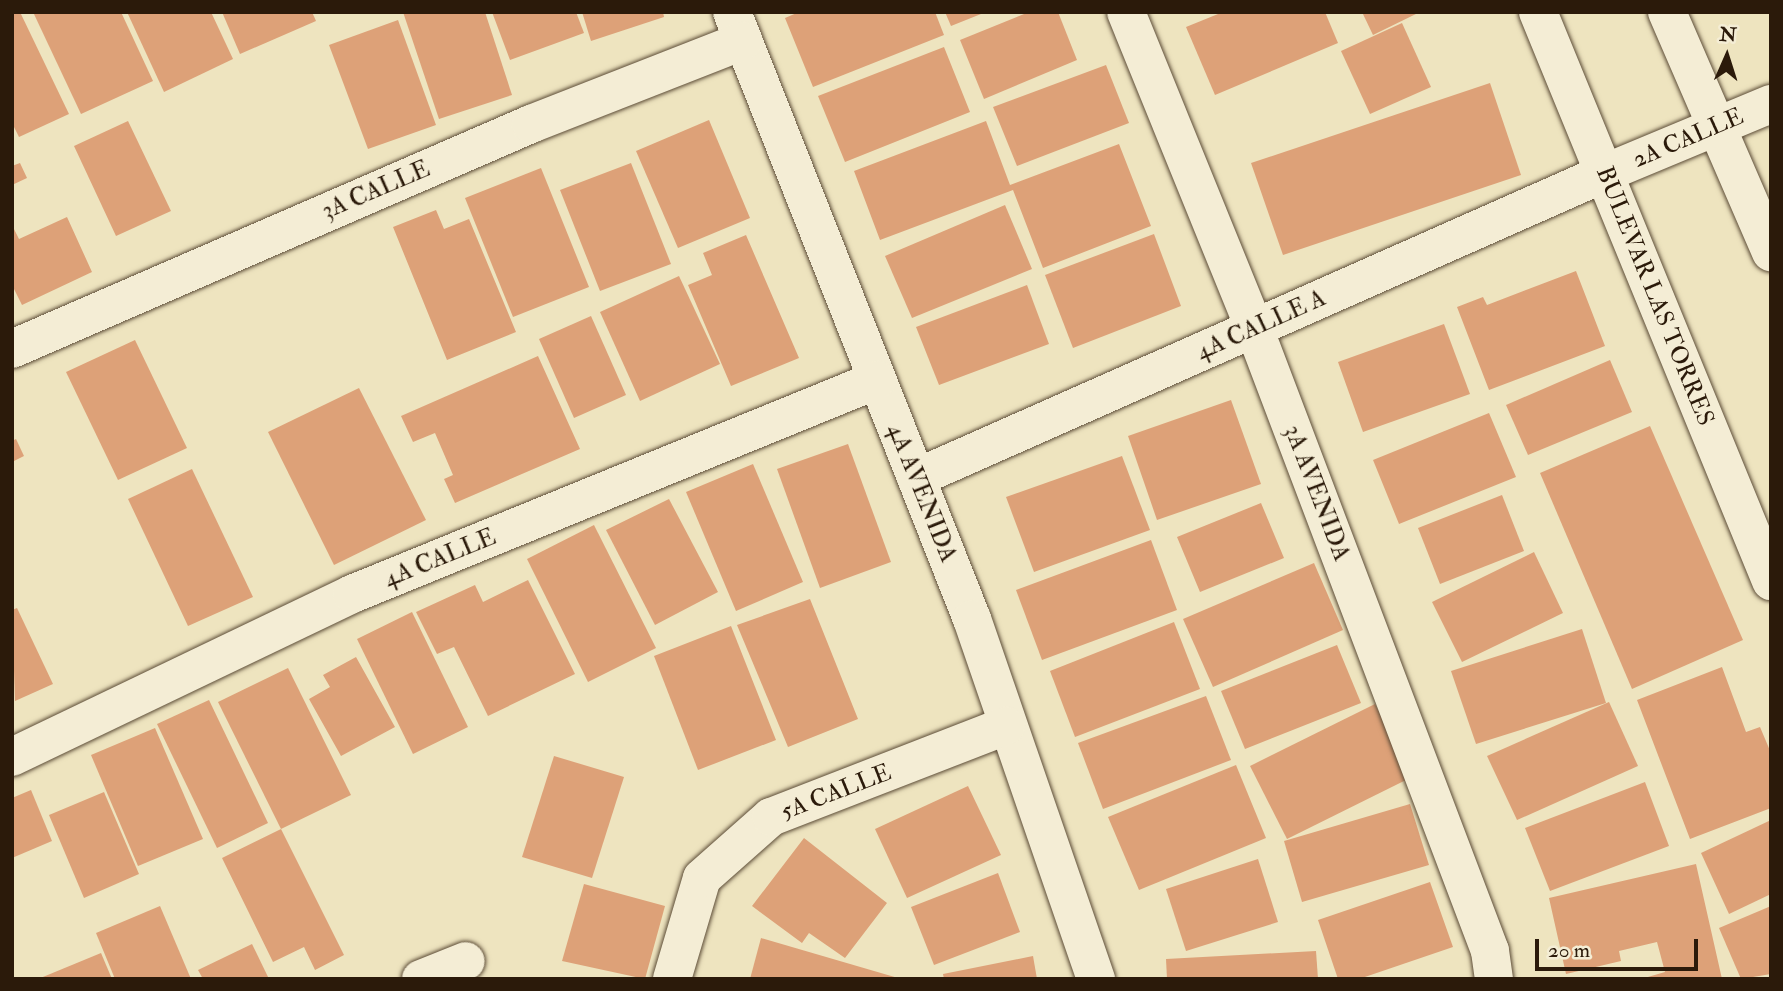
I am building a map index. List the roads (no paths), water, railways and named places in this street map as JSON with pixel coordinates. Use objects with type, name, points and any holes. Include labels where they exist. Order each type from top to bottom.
[{"type":"street","name":"3A AVENIDA","points":[[1126,12],[1254,328],[1490,951],[1494,979]]},
{"type":"street","name":"BULEVAR LAS TORRES","points":[[1538,12],[1771,580]]},
{"type":"street","points":[[1667,12],[1714,127],[1771,252]]},
{"type":"street","name":"3A CALLE","points":[[12,349],[519,129],[738,27]]},
{"type":"street","name":"4A AVENIDA","points":[[738,27],[916,478],[1096,979]]},
{"type":"street","name":"2A CALLE","points":[[1605,173],[1771,104]]},
{"type":"street","name":"4A CALLE A","points":[[916,478],[1605,173]]},
{"type":"street","name":"4A CALLE","points":[[12,757],[352,594],[877,380]]},
{"type":"street","name":"5A CALLE","points":[[672,979],[702,878],[771,817],[1006,726]]},
{"type":"street","points":[[421,979],[466,961]]}]
